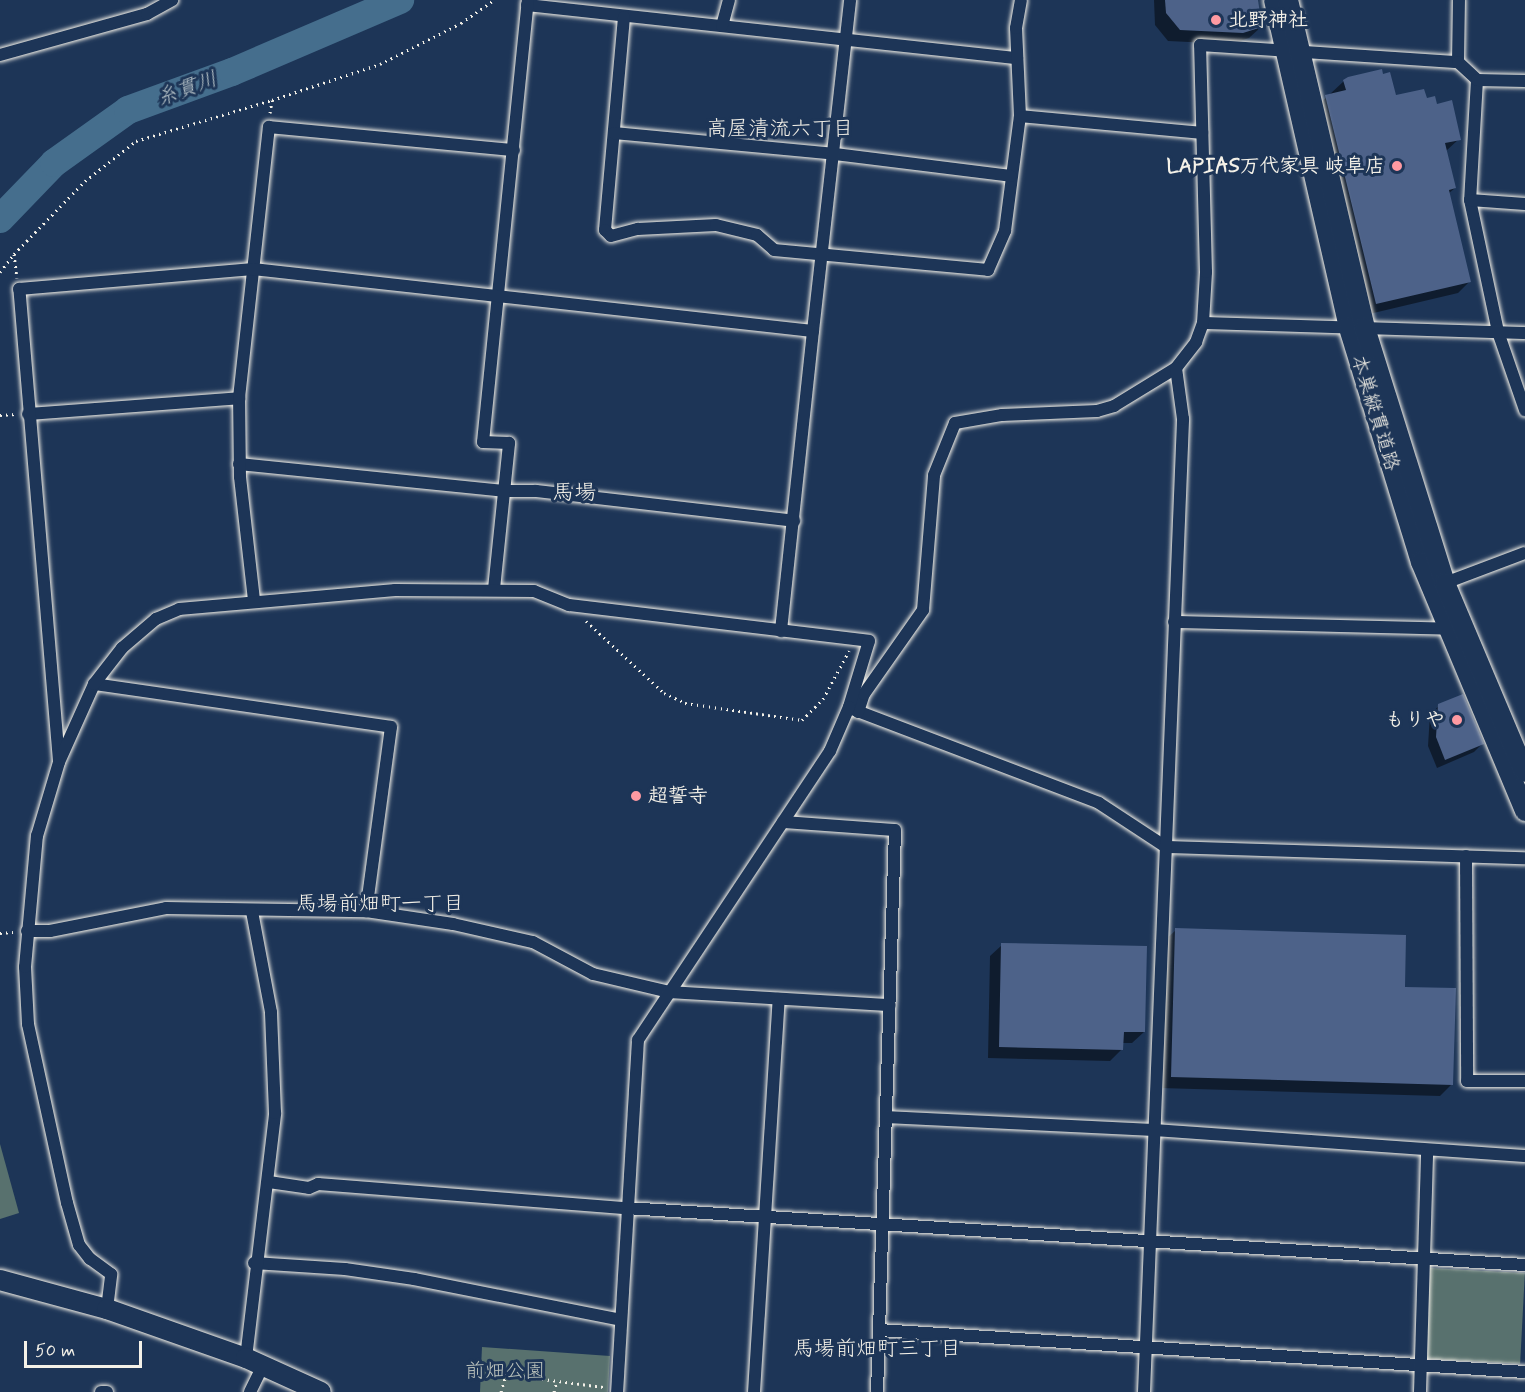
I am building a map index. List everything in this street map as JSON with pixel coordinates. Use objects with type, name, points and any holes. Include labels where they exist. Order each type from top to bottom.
[{"type":"main road","name":"本巣縦貫道路","points":[[1274,0],[1291,50],[1357,328],[1421,562],[1525,772]]},
{"type":"main road","name":"本巣縦貫道路","points":[[1288,0],[1291,50]]},
{"type":"main road","name":"本巣縦貫道路","points":[[1357,328],[1445,583],[1455,629],[1525,811]]},
{"type":"main road","points":[[0,1280],[107,1309],[254,1362],[321,1392]]},
{"type":"street","points":[[0,55],[147,14],[172,0]]},
{"type":"street","points":[[722,26],[729,0]]},
{"type":"street","points":[[781,631],[813,331],[835,154],[850,0]]},
{"type":"street","points":[[624,17],[605,231],[611,236],[638,229],[716,225],[757,235],[774,250],[988,270],[1005,231],[1020,116],[1016,28],[1022,0]]},
{"type":"street","points":[[1458,62],[1459,0]]},
{"type":"street","points":[[494,589],[509,443],[483,442],[527,2],[624,17],[845,38],[1017,58]]},
{"type":"street","points":[[617,1390],[626,1208],[638,1040],[830,751],[853,710],[923,610],[934,474],[955,423],[1002,415],[1097,411],[1133,398],[1176,368],[1196,342],[1203,323],[1206,272],[1200,45],[1458,62],[1477,80],[1525,81]]},
{"type":"street","points":[[1477,80],[1470,200],[1498,332],[1525,410]]},
{"type":"street","points":[[1020,116],[1202,133]]},
{"type":"street","points":[[254,600],[239,464],[239,398],[269,127],[514,150]]},
{"type":"street","points":[[614,133],[835,154],[1011,176]]},
{"type":"street","points":[[1470,200],[1525,204]]},
{"type":"street","points":[[59,762],[19,289],[254,269],[813,331]]},
{"type":"street","points":[[1203,323],[1525,333]]},
{"type":"street","points":[[1144,1392],[1148,1240],[1183,419],[1176,368]]},
{"type":"street","points":[[28,414],[239,398]]},
{"type":"street","points":[[239,464],[504,491],[536,491],[794,521]]},
{"type":"street","points":[[1445,583],[1525,553]]},
{"type":"street","points":[[107,1309],[111,1274],[90,1259],[79,1245],[28,1024],[27,931],[37,836],[59,762],[94,684],[122,648],[156,619],[179,609],[254,600],[395,590],[534,591],[569,605],[869,641],[853,710]]},
{"type":"street","points":[[1174,622],[1455,629]]},
{"type":"street","points":[[94,684],[391,727],[366,911]]},
{"type":"street","points":[[853,710],[1099,803],[1166,847],[1525,858]]},
{"type":"street","points":[[783,822],[895,830],[877,1392]]},
{"type":"street","points":[[1466,856],[1467,1081],[1525,1080]]},
{"type":"street","points":[[27,931],[50,931],[166,908],[366,911],[453,924],[533,942],[593,974],[670,992],[890,1005]]},
{"type":"street","points":[[250,1392],[254,1362],[254,1263],[268,1182],[275,1113],[273,1032],[252,911]]},
{"type":"street","points":[[754,1392],[779,999]]},
{"type":"street","points":[[886,1117],[1153,1130],[1427,1151],[1525,1156]]},
{"type":"street","points":[[1420,1392],[1427,1151]]},
{"type":"street","points":[[268,1182],[309,1188],[318,1184],[626,1208],[1525,1265]]},
{"type":"street","points":[[254,1263],[345,1269],[414,1279],[621,1320]]},
{"type":"street","points":[[879,1330],[1525,1372]]},
{"type":"street","points":[[101,1392],[107,1392]]},
{"type":"path","points":[[0,272],[85,181],[136,141],[272,100],[380,64],[461,23],[494,0]]},
{"type":"path","points":[[269,127],[272,100]]},
{"type":"path","points":[[15,254],[19,289]]},
{"type":"path","points":[[569,605],[664,693],[685,703],[802,720],[823,699],[855,640]]},
{"type":"path","points":[[501,1392],[506,1374],[617,1390]]},
{"type":"path","points":[[554,1392],[557,1381]]},
{"type":"green space","points":[[0,1144],[19,1213],[0,1219]]},
{"type":"green space","points":[[1430,1268],[1525,1273],[1520,1364],[1425,1359]]},
{"type":"green space","name":"前畑公園","points":[[482,1347],[610,1356],[608,1392],[480,1392]]},
{"type":"building","name":"北野神社","points":[[1165,0],[1258,0],[1262,27],[1243,33],[1180,30],[1166,13]]},
{"type":"building","name":"LAPIAS万代家具 岐阜店","points":[[1382,69],[1383,74],[1390,72],[1396,95],[1424,89],[1427,98],[1435,96],[1437,104],[1452,100],[1461,140],[1445,143],[1456,188],[1449,190],[1471,282],[1376,304],[1325,95],[1346,90],[1343,80],[1348,77]]},
{"type":"building","name":"もりや","points":[[1463,694],[1484,744],[1445,760],[1436,737],[1438,704]]},
{"type":"building","points":[[1175,928],[1406,935],[1405,987],[1456,988],[1453,1085],[1171,1077]]},
{"type":"building","points":[[1001,943],[1147,946],[1145,1032],[1124,1032],[1123,1050],[999,1047]]},
{"type":"waterway","name":"糸貫川","points":[[0,219],[54,163],[128,110],[232,72],[400,0]]},
{"type":"place","name":"北野神社","points":[[1216,20]]},
{"type":"place","name":"LAPIAS万代家具 岐阜店","points":[[1397,166]]},
{"type":"place","name":"もりや","points":[[1457,720]]},
{"type":"place","name":"超誓寺","points":[[636,796]]},
{"type":"district","name":"高屋清流六丁目","points":[[780,129]]},
{"type":"district","name":"馬場","points":[[574,494]]},
{"type":"district","name":"馬場前畑町一丁目","points":[[380,904]]},
{"type":"district","name":"馬場前畑町三丁目","points":[[877,1349]]}]
